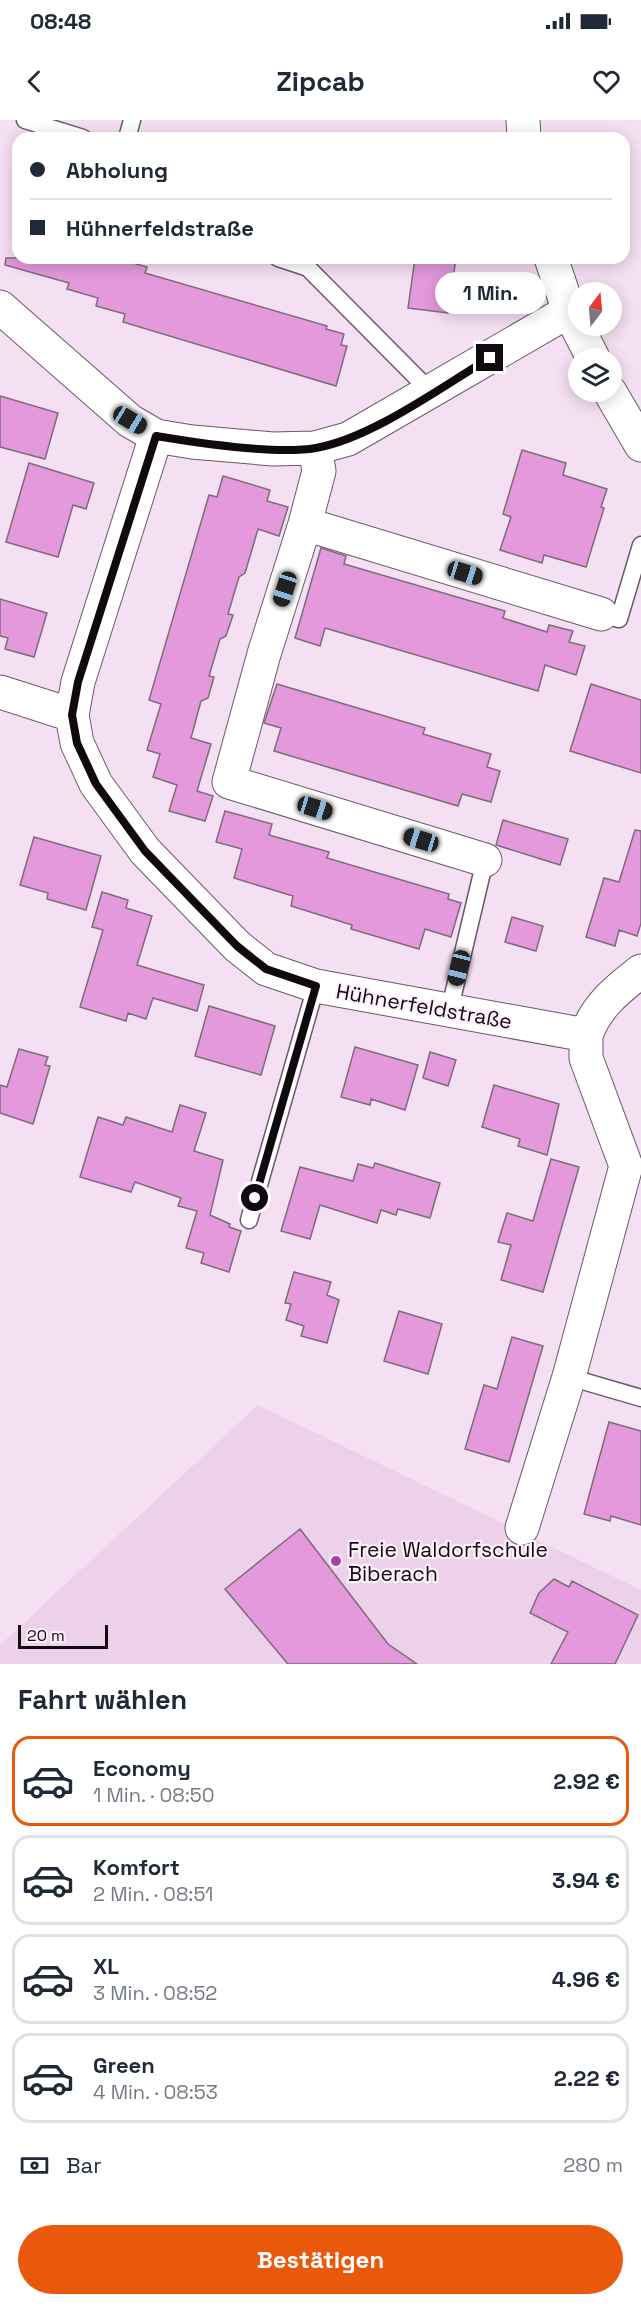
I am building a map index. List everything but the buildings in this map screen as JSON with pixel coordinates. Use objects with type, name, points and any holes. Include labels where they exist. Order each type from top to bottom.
[{"type":"street","points":[[553,264],[568,308]]},
{"type":"street","points":[[0,308],[130,420],[156,436],[192,442],[273,449],[315,448],[348,439],[432,393],[568,312]]},
{"type":"street","points":[[616,402],[641,445]]},
{"type":"street","name":"Hühnerfeldstraße","points":[[156,436],[78,682],[72,715],[77,743],[96,784],[145,851],[244,952],[266,969],[316,986],[586,1035]]},
{"type":"street","points":[[315,448],[319,471],[306,524],[264,654],[229,782],[485,860]]},
{"type":"street","points":[[306,524],[601,614]]},
{"type":"street","points":[[0,692],[72,715]]},
{"type":"street","points":[[522,1528],[634,1171],[586,1058],[586,1035],[593,1015],[612,994],[641,971]]},
{"type":"lane","points":[[25,120],[64,132]]},
{"type":"lane","points":[[296,264],[308,268],[432,393]]},
{"type":"lane","points":[[601,614],[619,619],[641,545]]},
{"type":"lane","points":[[449,1011],[485,860]]},
{"type":"lane","points":[[249,1220],[316,986]]},
{"type":"lane","points":[[569,1377],[641,1398]]},
{"type":"shaded area","name":"Freie Waldorfschule Biberach","points":[[258,1405],[641,1590],[641,1664],[0,1664],[0,1645]]},
{"type":"place","name":"Freie Waldorfschule Biberach","points":[[336,1561]]},
{"type":"route","points":[[255,1198],[316,986],[266,969],[237,946],[145,851],[96,784],[77,743],[72,715],[78,682],[156,436],[192,442],[273,449],[315,448],[348,439],[490,358]]}]
